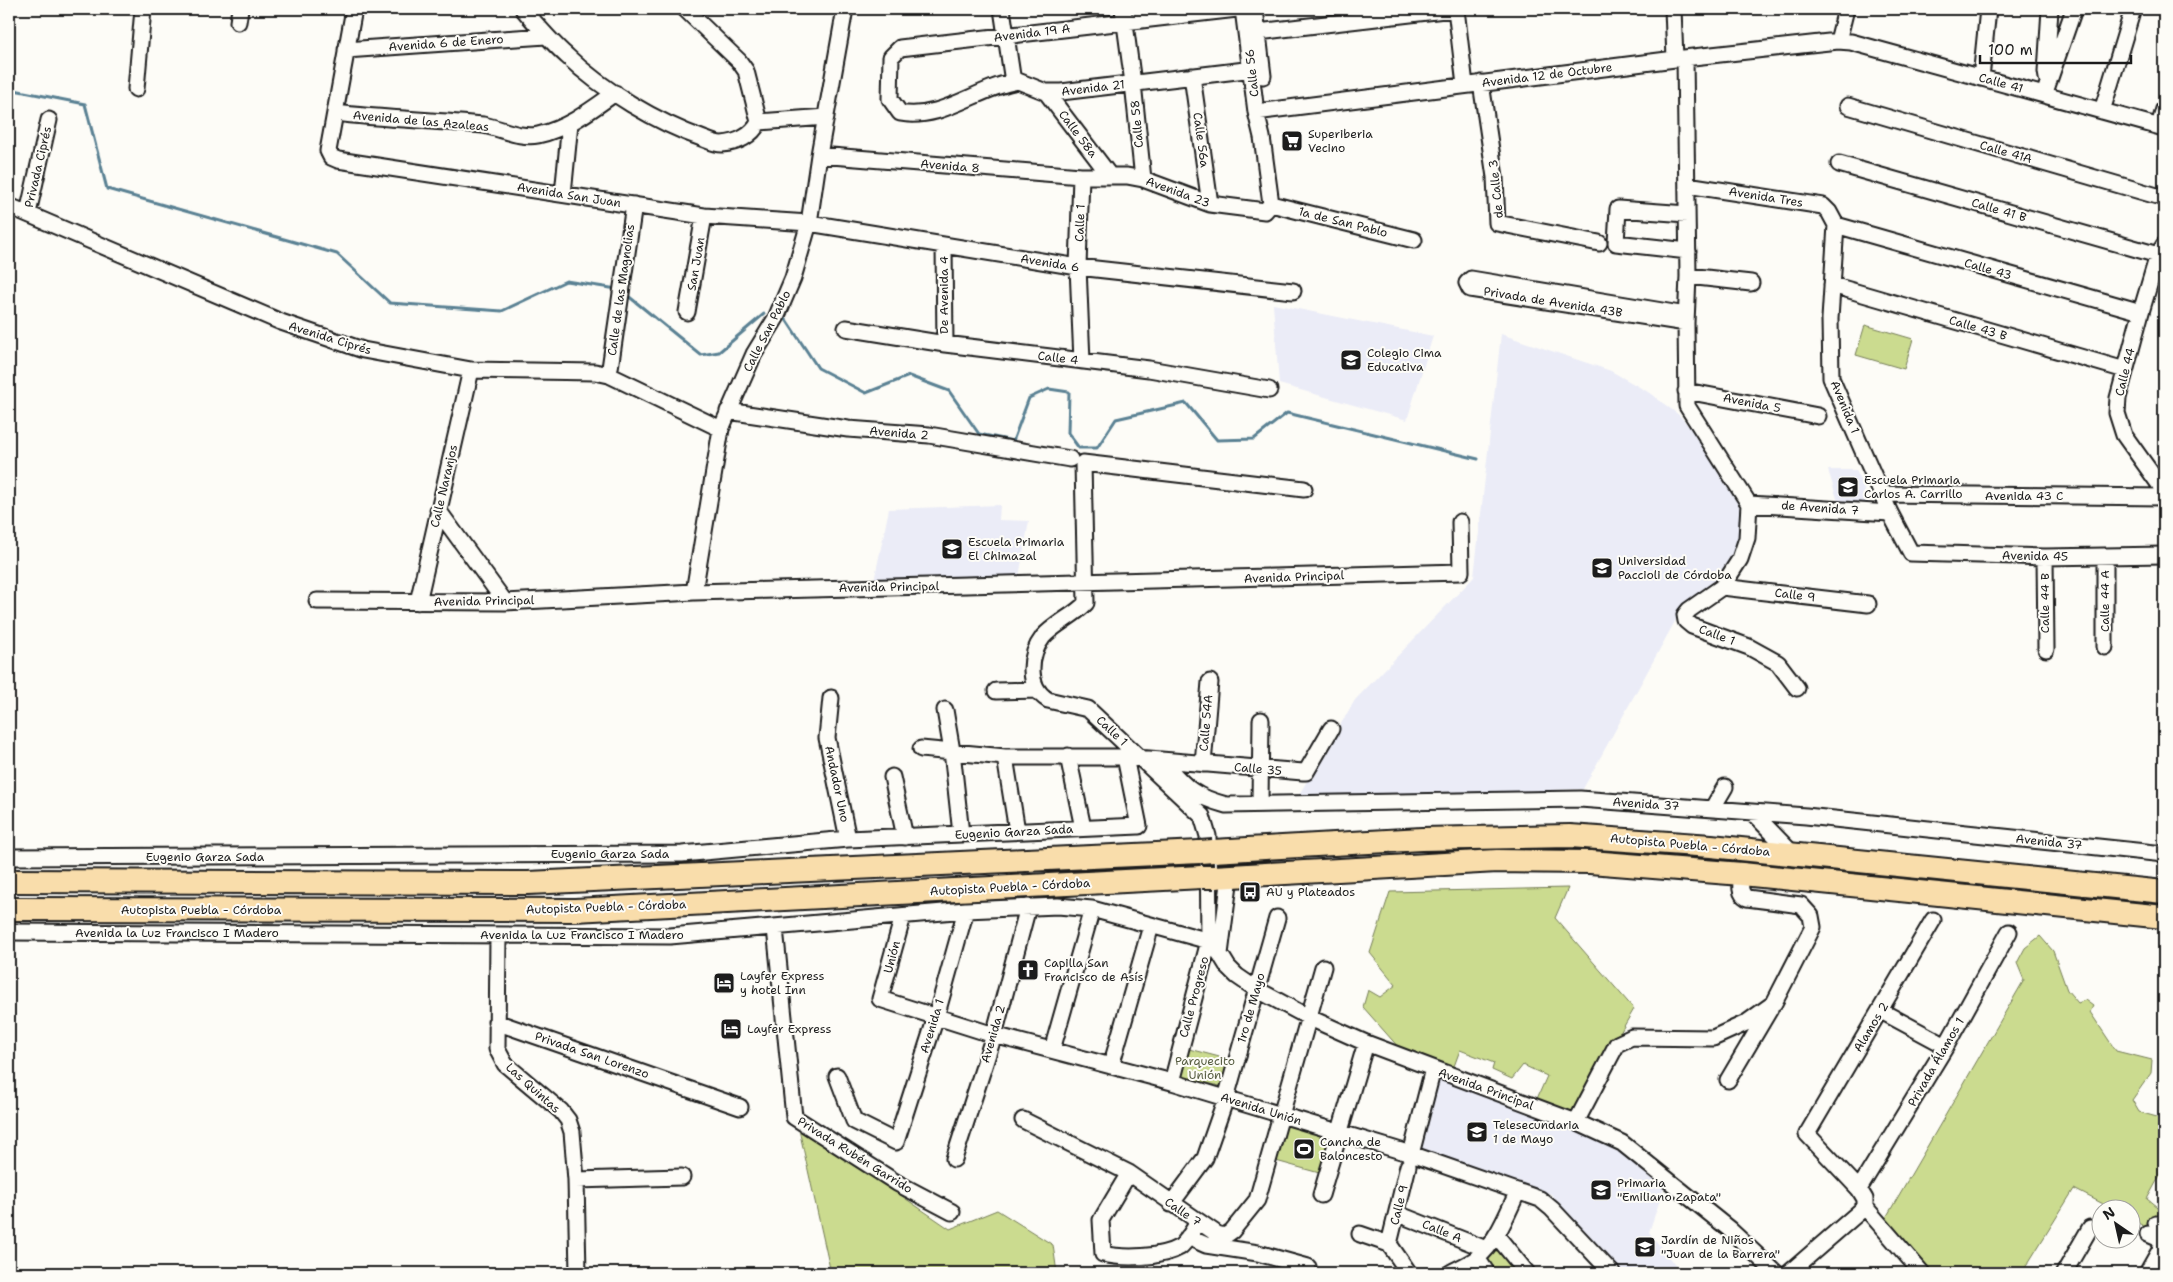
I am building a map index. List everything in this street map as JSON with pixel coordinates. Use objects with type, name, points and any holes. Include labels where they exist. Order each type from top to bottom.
[{"type":"highway","name":"Autopista Puebla - Córdoba","points":[[9,881],[528,883],[1207,852],[1422,839],[1570,836],[1792,854],[2164,892]]},
{"type":"highway","name":"Autopista Puebla - Córdoba","points":[[9,909],[576,910],[1516,861],[1590,862],[1742,874],[2164,917]]},
{"type":"street","points":[[136,89],[142,9]]},
{"type":"street","points":[[335,113],[354,9]]},
{"type":"street","points":[[523,9],[568,58],[615,93],[671,125],[720,144],[740,142],[756,129],[759,122],[746,71],[739,61],[685,9]]},
{"type":"street","name":"Calle San Pablo","points":[[694,592],[721,429],[754,354],[776,318],[793,278],[809,223],[845,9]]},
{"type":"street","points":[[1002,9],[1013,82]]},
{"type":"street","name":"Avenida 19 A","points":[[1013,82],[938,110],[913,115],[900,113],[890,99],[891,57],[900,48],[1005,36],[1124,15],[1237,9]]},
{"type":"street","name":"Calle 56","points":[[1243,9],[1257,68]]},
{"type":"street","name":"Calle 56","points":[[1255,9],[1258,32],[1257,68],[1262,137],[1271,204]]},
{"type":"street","points":[[1258,32],[1455,9],[1465,85]]},
{"type":"street","points":[[1673,9],[1680,59],[1687,185],[1687,406],[1749,504]]},
{"type":"street","points":[[1838,41],[1846,9]]},
{"type":"street","points":[[2046,88],[2050,9]]},
{"type":"street","points":[[2046,88],[2074,9]]},
{"type":"street","points":[[2102,111],[2133,9]]},
{"type":"street","points":[[1981,78],[1984,10]]},
{"type":"street","name":"Calle 58","points":[[1124,15],[1143,179]]},
{"type":"street","name":"Avenida 6 de Enero","points":[[346,50],[546,36]]},
{"type":"street","name":"Avenida 12 de Octubre","points":[[1261,111],[1838,41]]},
{"type":"street","name":"Calle 41","points":[[1838,41],[1851,42],[1981,78],[2046,88],[2102,111],[2162,127]]},
{"type":"street","name":"Avenida 21","points":[[1013,82],[1026,82],[1046,92],[1061,92],[1257,68]]},
{"type":"street","name":"Calle 56a","points":[[1192,76],[1210,204]]},
{"type":"street","name":"de Calle 3","points":[[1481,83],[1495,177],[1497,222],[1599,243]]},
{"type":"street","name":"Calle 58a","points":[[1046,92],[1110,176]]},
{"type":"street","name":"Avenida de las Azaleas","points":[[335,113],[491,126],[520,135],[537,135],[570,123],[615,93]]},
{"type":"street","name":"Calle 41A","points":[[1848,106],[2164,198]]},
{"type":"street","points":[[2162,127],[2164,109]]},
{"type":"street","name":"Avenida San Juan","points":[[335,113],[328,150],[331,157],[338,160],[704,216],[809,223]]},
{"type":"street","points":[[759,122],[826,117]]},
{"type":"street","name":"Privada Ciprés","points":[[28,213],[49,120]]},
{"type":"street","points":[[563,194],[570,123]]},
{"type":"street","name":"Avenida 8","points":[[819,155],[1082,176]]},
{"type":"street","name":"Calle 41 B","points":[[1839,164],[2161,250]]},
{"type":"street","name":"Avenida 23","points":[[1082,176],[1143,179],[1210,204],[1265,211],[1271,204]]},
{"type":"street","name":"Calle 1","points":[[1082,176],[1078,268],[1082,361]]},
{"type":"street","name":"Avenida Tres","points":[[1687,185],[1822,206],[1829,212],[1836,225]]},
{"type":"street","name":"1a de San Pablo","points":[[1271,204],[1414,240]]},
{"type":"street","name":"Calle de las Magnolias","points":[[609,375],[634,205]]},
{"type":"street","name":"Avenida Ciprés","points":[[9,206],[281,322],[363,350],[471,370],[595,372],[609,375],[721,429]]},
{"type":"street","points":[[1687,214],[1618,209],[1616,244],[1688,251]]},
{"type":"street","name":"San Juan","points":[[687,312],[704,216]]},
{"type":"street","name":"Avenida 6","points":[[809,223],[1078,268],[1293,291]]},
{"type":"street","name":"Avenida 1","points":[[1836,225],[1830,319],[1832,378],[1890,513],[1908,549]]},
{"type":"street","name":"Calle 43","points":[[1836,225],[2141,312]]},
{"type":"street","name":"De Avenida 4","points":[[944,246],[945,344]]},
{"type":"street","name":"Calle 44","points":[[2161,250],[2125,370],[2118,398],[2117,413],[2124,435],[2164,490]]},
{"type":"street","points":[[1688,276],[1751,283]]},
{"type":"street","name":"Privada de Avenida 43B","points":[[1471,279],[1686,319],[1470,288],[1467,283],[1471,279]]},
{"type":"street","name":"Calle 43 B","points":[[1832,285],[2125,370]]},
{"type":"street","name":"Calle 4","points":[[846,328],[945,344],[1150,369],[1269,390]]},
{"type":"street","name":"Calle Naranjos","points":[[418,602],[471,370]]},
{"type":"street","name":"Avenida 5","points":[[1686,391],[1818,416]]},
{"type":"street","name":"Avenida 2","points":[[728,411],[848,428],[929,435],[1076,461],[1304,490]]},
{"type":"street","points":[[1042,695],[1032,669],[1035,653],[1043,637],[1086,603],[1076,461]]},
{"type":"street","name":"Avenida 43 C","points":[[1883,494],[2164,490]]},
{"type":"street","name":"Calle 1","points":[[1749,504],[1748,527],[1744,549],[1729,577],[1722,587],[1689,610],[1685,615],[1686,621],[1692,626],[1749,647],[1778,664],[1797,688]]},
{"type":"street","name":"de Avenida 7","points":[[1749,504],[1890,513]]},
{"type":"street","points":[[438,510],[505,602]]},
{"type":"street","name":"Avenida Principal","points":[[317,601],[505,602],[694,592],[1461,572],[1460,522]]},
{"type":"street","name":"Avenida 45","points":[[1908,549],[1911,553],[2045,557],[2164,555]]},
{"type":"street","name":"Calle 44 A","points":[[2105,556],[2105,647]]},
{"type":"street","name":"Calle 44 B","points":[[2045,557],[2046,649]]},
{"type":"street","name":"Calle 9","points":[[1722,587],[1868,604]]},
{"type":"street","name":"Calle 54A","points":[[1202,764],[1210,682]]},
{"type":"street","name":"Calle 1","points":[[996,690],[1042,695],[1088,709],[1202,816],[1208,836],[1209,941]]},
{"type":"street","name":"Andador Uno","points":[[831,698],[827,738],[848,839]]},
{"type":"street","points":[[945,710],[952,751],[961,834]]},
{"type":"street","points":[[1260,803],[1261,720]]},
{"type":"street","name":"Calle 35","points":[[1161,760],[1306,772],[1331,729]]},
{"type":"street","points":[[921,749],[1006,757],[1125,757],[1161,760]]},
{"type":"street","points":[[1068,756],[1083,828]]},
{"type":"street","points":[[1006,757],[1017,832]]},
{"type":"street","name":"Eugenio Garza Sada","points":[[9,857],[682,854],[848,839],[1139,826],[1125,757]]},
{"type":"street","name":"Avenida 37","points":[[1161,760],[1189,791],[1207,799],[1226,804],[1580,799],[1752,812],[2164,854]]},
{"type":"street","points":[[892,777],[905,836]]},
{"type":"street","points":[[1712,809],[1724,788]]},
{"type":"street","points":[[1752,812],[1792,854]]},
{"type":"street","points":[[1728,1080],[1774,1003],[1814,927],[1811,916],[1801,905],[1747,898],[1740,892],[1742,874]]},
{"type":"street","points":[[1215,877],[1220,954]]},
{"type":"street","name":"Avenida la Luz Francisco I Madero","points":[[9,932],[670,936],[966,910],[1058,906],[1092,909],[1209,941]]},
{"type":"street","name":"Avenida 2","points":[[954,1159],[994,1034],[1028,907]]},
{"type":"street","points":[[1052,1050],[1092,909]]},
{"type":"street","name":"Avenida 1","points":[[837,1076],[854,1121],[896,1142],[936,1017],[966,910]]},
{"type":"street","name":"Unión","points":[[880,999],[903,916]]},
{"type":"street","name":"1ro de Mayo","points":[[1171,1204],[1204,1158],[1226,1098],[1277,918]]},
{"type":"street","name":"Alamos 2","points":[[1859,1189],[1807,1134],[1933,920]]},
{"type":"street","points":[[1111,1066],[1151,926]]},
{"type":"street","name":"Privada Rubén Garrido","points":[[775,928],[794,1118],[897,1183],[952,1212]]},
{"type":"street","name":"Privada Álamos 1","points":[[1859,1189],[1946,1046],[2009,932]]},
{"type":"street","name":"Las Quintas","points":[[498,935],[497,1049],[505,1064],[561,1111],[568,1120],[572,1132],[576,1180],[578,1273]]},
{"type":"street","name":"Avenida Principal","points":[[1209,941],[1228,967],[1256,989],[1310,1018],[1366,1043],[1607,1134],[1635,1152],[1729,1229],[1776,1273]]},
{"type":"street","name":"Calle Progreso","points":[[1172,1082],[1209,941]]},
{"type":"street","points":[[1282,1115],[1323,967]]},
{"type":"street","name":"Avenida Unión","points":[[880,999],[994,1034],[1226,1098],[1338,1132],[1410,1160],[1540,1199],[1552,1209],[1612,1273]]},
{"type":"street","points":[[1576,1122],[1617,1044],[1632,1037],[1713,1038],[1746,1023],[1774,1003]]},
{"type":"street","points":[[1881,1011],[1946,1046]]},
{"type":"street","name":"Privada San Lorenzo","points":[[496,1022],[740,1107]]},
{"type":"street","points":[[1321,1195],[1338,1132],[1366,1043]]},
{"type":"street","name":"Calle 9","points":[[1389,1244],[1433,1069]]},
{"type":"street","name":"Calle 7","points":[[1023,1120],[1129,1173],[1171,1204],[1217,1234],[1225,1236],[1232,1231],[1257,1200],[1282,1115]]},
{"type":"street","points":[[1129,1173],[1102,1220],[1103,1254],[1112,1256],[1159,1255],[1181,1246],[1199,1222]]},
{"type":"street","points":[[576,1180],[682,1177]]},
{"type":"street","points":[[1859,1189],[1865,1199],[1865,1207],[1922,1273]]},
{"type":"street","points":[[1450,1273],[1481,1254],[1496,1235],[1518,1191]]},
{"type":"street","points":[[1789,1273],[1865,1207]]},
{"type":"street","name":"Calle A","points":[[1398,1214],[1481,1254]]},
{"type":"street","points":[[2064,1273],[2090,1228]]},
{"type":"street","points":[[2147,1273],[2164,1242],[2156,1229]]},
{"type":"street","points":[[1360,1234],[1389,1244],[1409,1273]]},
{"type":"street","points":[[1496,1235],[1527,1273]]},
{"type":"street","points":[[1188,1237],[1206,1245],[1258,1254],[1308,1267]]},
{"type":"street","points":[[1481,1254],[1488,1273]]},
{"type":"shaded area","name":"Colegio Cima Educativa","points":[[1273,304],[1433,336],[1407,420],[1279,384]]},
{"type":"shaded area","name":"Universidad Paccioli de Córdoba","points":[[1501,334],[1611,371],[1648,392],[1679,415],[1709,449],[1747,513],[1742,545],[1720,581],[1679,614],[1583,789],[1297,798],[1355,700],[1474,577]]},
{"type":"shaded area","name":"Escuela Primaria Carlos A. Carrillo","points":[[1828,470],[1856,470],[1871,507],[1839,505]]},
{"type":"shaded area","name":"Escuela Primaria El Chimazal","points":[[1000,505],[999,520],[1029,521],[1019,577],[874,581],[889,509]]},
{"type":"shaded area","points":[[1436,1079],[1591,1135],[1624,1152],[1665,1185],[1649,1232],[1681,1273],[1623,1273],[1551,1194],[1419,1148]]},
{"type":"green space","points":[[1865,325],[1913,339],[1904,369],[1856,355]]},
{"type":"green space","points":[[1568,888],[1555,918],[1634,1009],[1573,1114],[1536,1101],[1547,1076],[1523,1065],[1512,1079],[1492,1070],[1494,1063],[1460,1050],[1453,1069],[1400,1049],[1363,1007],[1368,990],[1380,997],[1396,985],[1370,953],[1390,892]]},
{"type":"green space","points":[[2040,936],[2053,951],[2067,990],[2078,1003],[2085,1000],[2093,1006],[2090,1012],[2116,1051],[2152,1060],[2151,1073],[2132,1100],[2139,1112],[2164,1119],[2164,1168],[2147,1199],[2161,1210],[2149,1229],[2140,1224],[2140,1200],[2095,1200],[2074,1189],[2022,1273],[1929,1273],[1884,1221],[2024,980],[2017,963],[2025,948]]},
{"type":"green space","name":"Parquecito Unión","points":[[1185,1048],[1231,1060],[1224,1087],[1178,1076]]},
{"type":"green space","points":[[798,1125],[950,1229],[997,1210],[1053,1245],[1057,1273],[831,1273]]},
{"type":"green space","name":"Cancha de Baloncesto","points":[[1286,1125],[1333,1138],[1323,1174],[1276,1161]]},
{"type":"green space","points":[[1499,1243],[1523,1273],[1493,1273],[1484,1261]]},
{"type":"waterway","points":[[9,89],[85,104],[107,189],[337,254],[390,303],[502,311],[566,281],[617,289]]},
{"type":"waterway","points":[[627,295],[701,355],[719,352],[764,314]]},
{"type":"waterway","points":[[783,315],[818,368],[866,393],[909,376],[949,391],[979,434],[1013,441],[1029,398],[1049,389],[1069,392],[1068,433],[1079,448],[1097,448],[1116,419],[1186,403],[1217,440],[1254,439],[1287,413],[1478,459]]},
{"type":"place","name":"Superiberia Vecino","points":[[1292,141]]},
{"type":"place","name":"Colegio Cima Educativa","points":[[1351,360]]},
{"type":"place","name":"Escuela Primaria Carlos A. Carrillo","points":[[1848,487]]},
{"type":"place","name":"Escuela Primaria El Chimazal","points":[[952,549]]},
{"type":"place","name":"Universidad Paccioli de Córdoba","points":[[1602,568]]},
{"type":"place","name":"AU y Plateados","points":[[1250,892]]},
{"type":"place","name":"Capilla San Francisco de Asís","points":[[1028,970]]},
{"type":"place","name":"Layfer Express y hotel Inn","points":[[724,983]]},
{"type":"place","name":"Layfer Express","points":[[731,1029]]},
{"type":"place","name":"Telesecundaria 1 de Mayo","points":[[1477,1132]]},
{"type":"place","name":"Cancha de Baloncesto","points":[[1304,1149]]},
{"type":"place","name":"Primaria \"Emiliano Zapata\"","points":[[1601,1190]]},
{"type":"place","name":"Jardín de Niños \"Juan de la Barrera\"","points":[[1645,1247]]}]
